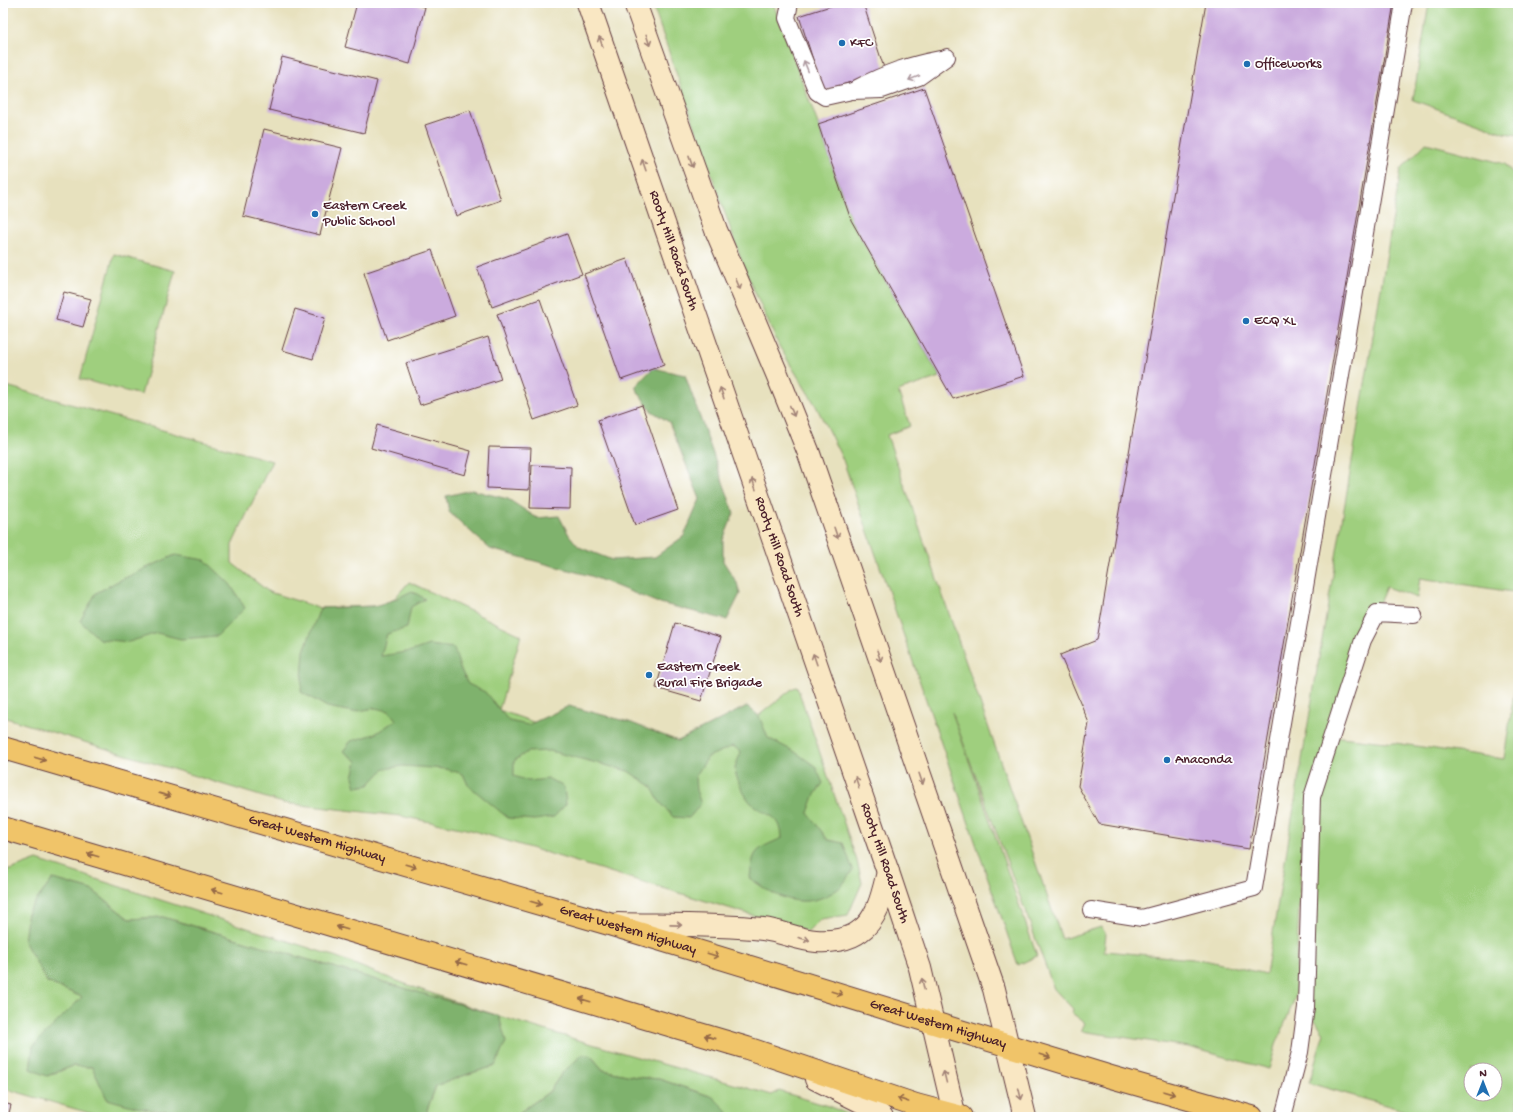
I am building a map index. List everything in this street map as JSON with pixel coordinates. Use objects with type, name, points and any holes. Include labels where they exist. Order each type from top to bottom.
[{"type":"highway","name":"Great Western Highway","points":[[3,748],[609,924],[931,1022],[1252,1117]]},
{"type":"highway","points":[[3,828],[747,1048],[916,1105],[957,1116]]},
{"type":"main road","name":"Rooty Hill Road South","points":[[588,3],[920,968],[931,1022],[957,1116]]},
{"type":"main road","points":[[635,3],[716,230],[778,374],[808,451],[994,989],[1025,1117]]},
{"type":"main road","points":[[609,924],[734,926],[769,930],[815,941],[832,941],[860,932],[869,922],[883,892],[888,872]]},
{"type":"main road","points":[[747,1048],[857,1099],[875,1110],[882,1117]]},
{"type":"lane","points":[[790,3],[787,18],[817,92],[825,97],[852,91],[882,90],[919,77],[947,57]]},
{"type":"lane","points":[[1091,910],[1142,918],[1254,888],[1404,3]]},
{"type":"lane","points":[[1282,1117],[1300,1052],[1306,1007],[1312,797],[1363,640],[1377,613],[1414,614]]},
{"type":"green space","points":[[652,3],[773,3],[818,124],[851,220],[940,377],[898,391],[910,426],[887,435],[1062,939],[1101,927],[1106,934],[1104,951],[1204,960],[1266,974],[1401,169],[1426,143],[1505,164],[1518,179],[1518,601],[1513,592],[1420,578],[1417,598],[1386,587],[1363,640],[1332,736],[1395,743],[1504,759],[1518,666],[1518,1117],[1427,1117],[1309,1083],[1324,1033],[1306,1007],[1311,800],[1302,838],[1295,998],[1276,1045],[1269,1069],[1189,1047],[1081,1031],[1085,1023],[1072,1013],[1073,1009],[1054,989],[952,712],[1037,956],[1018,965],[843,460],[816,406],[779,346],[744,268]]},
{"type":"green space","points":[[1429,3],[1518,3],[1518,135],[1504,133],[1413,100]]},
{"type":"green space","points":[[114,254],[175,271],[141,395],[80,379]]},
{"type":"green space","points":[[653,368],[685,375],[734,513],[723,540],[723,561],[737,583],[740,594],[727,620],[656,602],[591,576],[490,549],[449,512],[446,496],[472,490],[508,499],[537,518],[559,516],[569,535],[579,547],[612,560],[655,557],[684,536],[700,499],[669,422],[650,410],[635,387]]},
{"type":"green space","points":[[3,385],[272,461],[232,545],[232,563],[269,592],[320,608],[375,606],[393,600],[409,582],[521,635],[499,710],[684,775],[797,686],[857,861],[862,883],[848,915],[821,919],[808,932],[471,830],[400,816],[283,803],[3,717]]},
{"type":"green space","points":[[175,555],[205,560],[230,584],[245,608],[217,636],[181,639],[157,633],[129,642],[99,639],[80,621],[96,593],[116,582]]},
{"type":"green space","points":[[412,591],[425,599],[411,607],[407,628],[387,634],[381,656],[412,651],[429,645],[454,648],[460,668],[468,684],[485,692],[509,721],[528,725],[569,706],[629,722],[678,741],[747,706],[759,716],[768,738],[795,752],[815,766],[823,783],[814,796],[808,813],[828,840],[843,843],[853,870],[838,889],[815,900],[803,901],[781,897],[750,878],[751,868],[757,851],[782,838],[781,830],[776,820],[751,803],[744,792],[735,770],[741,752],[733,746],[708,757],[695,777],[696,790],[701,804],[689,818],[673,817],[659,801],[651,786],[628,771],[550,751],[527,752],[514,761],[514,776],[528,781],[549,779],[564,787],[566,804],[554,817],[535,820],[508,818],[468,785],[463,774],[446,769],[403,766],[384,769],[369,785],[356,787],[353,777],[357,761],[343,751],[351,741],[375,734],[396,720],[389,711],[375,708],[353,712],[327,707],[301,692],[304,651],[320,608],[375,606],[393,600]]},
{"type":"green space","points":[[37,860],[337,957],[443,998],[482,1011],[163,917],[129,919],[92,890],[53,879],[28,911],[47,982],[82,997],[33,1046],[47,1076],[73,1066],[92,1067],[143,1109],[232,1117],[103,1117],[3,1088],[3,868],[10,870]]},
{"type":"green space","points":[[53,879],[92,890],[129,919],[163,917],[499,1016],[506,1042],[495,1066],[436,1086],[427,1110],[429,1117],[232,1117],[143,1109],[107,1099],[92,1067],[73,1066],[47,1076],[30,1069],[33,1046],[82,997],[47,982],[24,941],[28,911]]},
{"type":"green space","points":[[499,1017],[772,1095],[779,1091],[828,1106],[855,1117],[733,1117],[713,1097],[659,1079],[636,1077],[603,1070],[591,1056],[562,1073],[549,1092],[513,1117],[429,1117],[427,1110],[436,1086],[495,1066]]},
{"type":"green space","points":[[582,1055],[591,1056],[603,1070],[636,1077],[659,1079],[713,1097],[733,1117],[513,1117],[549,1092],[562,1073]]},
{"type":"building","points":[[357,3],[410,3],[425,7],[410,64],[345,47]]},
{"type":"building","name":"KFC","points":[[840,3],[863,3],[885,71],[823,91],[799,16]]},
{"type":"building","name":"ECQ XL","points":[[1206,3],[1394,3],[1249,849],[1099,824],[1078,786],[1089,723],[1060,655],[1097,640]]},
{"type":"building","points":[[282,57],[377,81],[364,133],[269,110]]},
{"type":"building","points":[[924,88],[1024,376],[953,399],[851,220],[818,124]]},
{"type":"building","points":[[470,110],[501,200],[456,216],[425,125]]},
{"type":"building","points":[[264,129],[342,148],[320,235],[243,216]]},
{"type":"building","points":[[567,234],[582,274],[492,307],[477,267]]},
{"type":"building","points":[[432,250],[455,316],[387,340],[364,273]]},
{"type":"building","points":[[627,259],[664,365],[621,380],[584,274]]},
{"type":"building","points":[[64,292],[91,299],[83,327],[56,320]]},
{"type":"building","points":[[540,299],[577,405],[534,420],[497,314]]},
{"type":"building","points":[[295,309],[325,318],[313,359],[282,350]]},
{"type":"building","points":[[488,337],[501,379],[420,405],[406,363]]},
{"type":"building","points":[[642,405],[678,510],[635,525],[598,420]]},
{"type":"building","points":[[377,425],[471,451],[465,475],[371,448]]},
{"type":"building","points":[[489,447],[531,448],[529,490],[487,488]]},
{"type":"building","points":[[532,465],[571,467],[570,509],[530,508]]},
{"type":"building","points":[[675,623],[721,637],[701,701],[656,688]]},
{"type":"building","points":[[3,1103],[11,1105],[8,1117],[3,1117]]},
{"type":"place","name":"KFC","points":[[842,43]]},
{"type":"place","name":"Officeworks","points":[[1247,64]]},
{"type":"place","name":"Eastern Creek Public School","points":[[315,214]]},
{"type":"place","name":"ECQ XL","points":[[1246,321]]},
{"type":"place","name":"Eastern Creek Rural Fire Brigade","points":[[649,675]]},
{"type":"place","name":"Anaconda","points":[[1167,760]]}]
